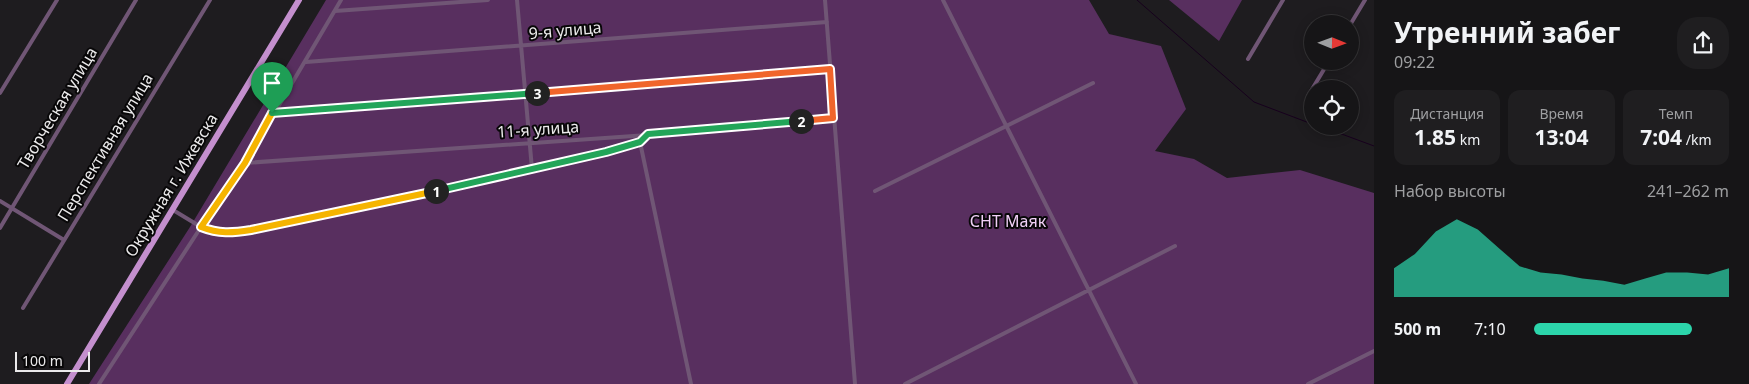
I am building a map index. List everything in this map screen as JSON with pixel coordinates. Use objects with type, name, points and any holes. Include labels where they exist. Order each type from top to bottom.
[{"type":"main road","name":"Окружная г. Ижевска","points":[[67,384],[299,0]]},
{"type":"street","points":[[0,94],[57,0]]},
{"type":"street","name":"Творческая улица","points":[[0,228],[136,0]]},
{"type":"street","name":"Перспективная улица","points":[[23,308],[210,0]]},
{"type":"street","points":[[99,384],[245,163],[272,113],[306,62],[341,0]]},
{"type":"street","points":[[335,11],[488,0]]},
{"type":"street","points":[[517,0],[532,169]]},
{"type":"street","points":[[825,0],[855,384]]},
{"type":"street","points":[[943,0],[1136,384]]},
{"type":"street","points":[[1248,59],[1283,0]]},
{"type":"street","points":[[1356,15],[1365,0]]},
{"type":"street","name":"9-я улица","points":[[306,62],[827,22]]},
{"type":"street","points":[[272,113],[830,69]]},
{"type":"street","points":[[874,191],[1093,83]]},
{"type":"street","name":"11-я улица","points":[[245,163],[648,134],[833,118]]},
{"type":"street","points":[[173,210],[201,227],[214,232],[229,234],[532,169],[640,142],[648,134]]},
{"type":"street","points":[[640,142],[691,384]]},
{"type":"street","points":[[0,201],[64,240]]},
{"type":"street","points":[[904,384],[1044,311],[1175,246]]},
{"type":"street","points":[[1308,384],[1374,351]]},
{"type":"green space","name":"СНТ Маяк","points":[[326,0],[1089,0],[1109,34],[1161,46],[1186,109],[1155,151],[1194,159],[1227,178],[1300,170],[1374,193],[1374,384],[89,384],[190,227]]},
{"type":"green space","points":[[1169,0],[1242,0],[1219,41]]},
{"type":"waterway","points":[[1137,0],[1254,102],[1304,121]]},
{"type":"waterway","points":[[1344,135],[1374,146]]},
{"type":"route","points":[[830,69],[833,118],[648,134],[640,142],[606,152],[510,175],[251,230],[229,234],[214,232],[201,227],[245,163],[272,113],[830,69]]}]
